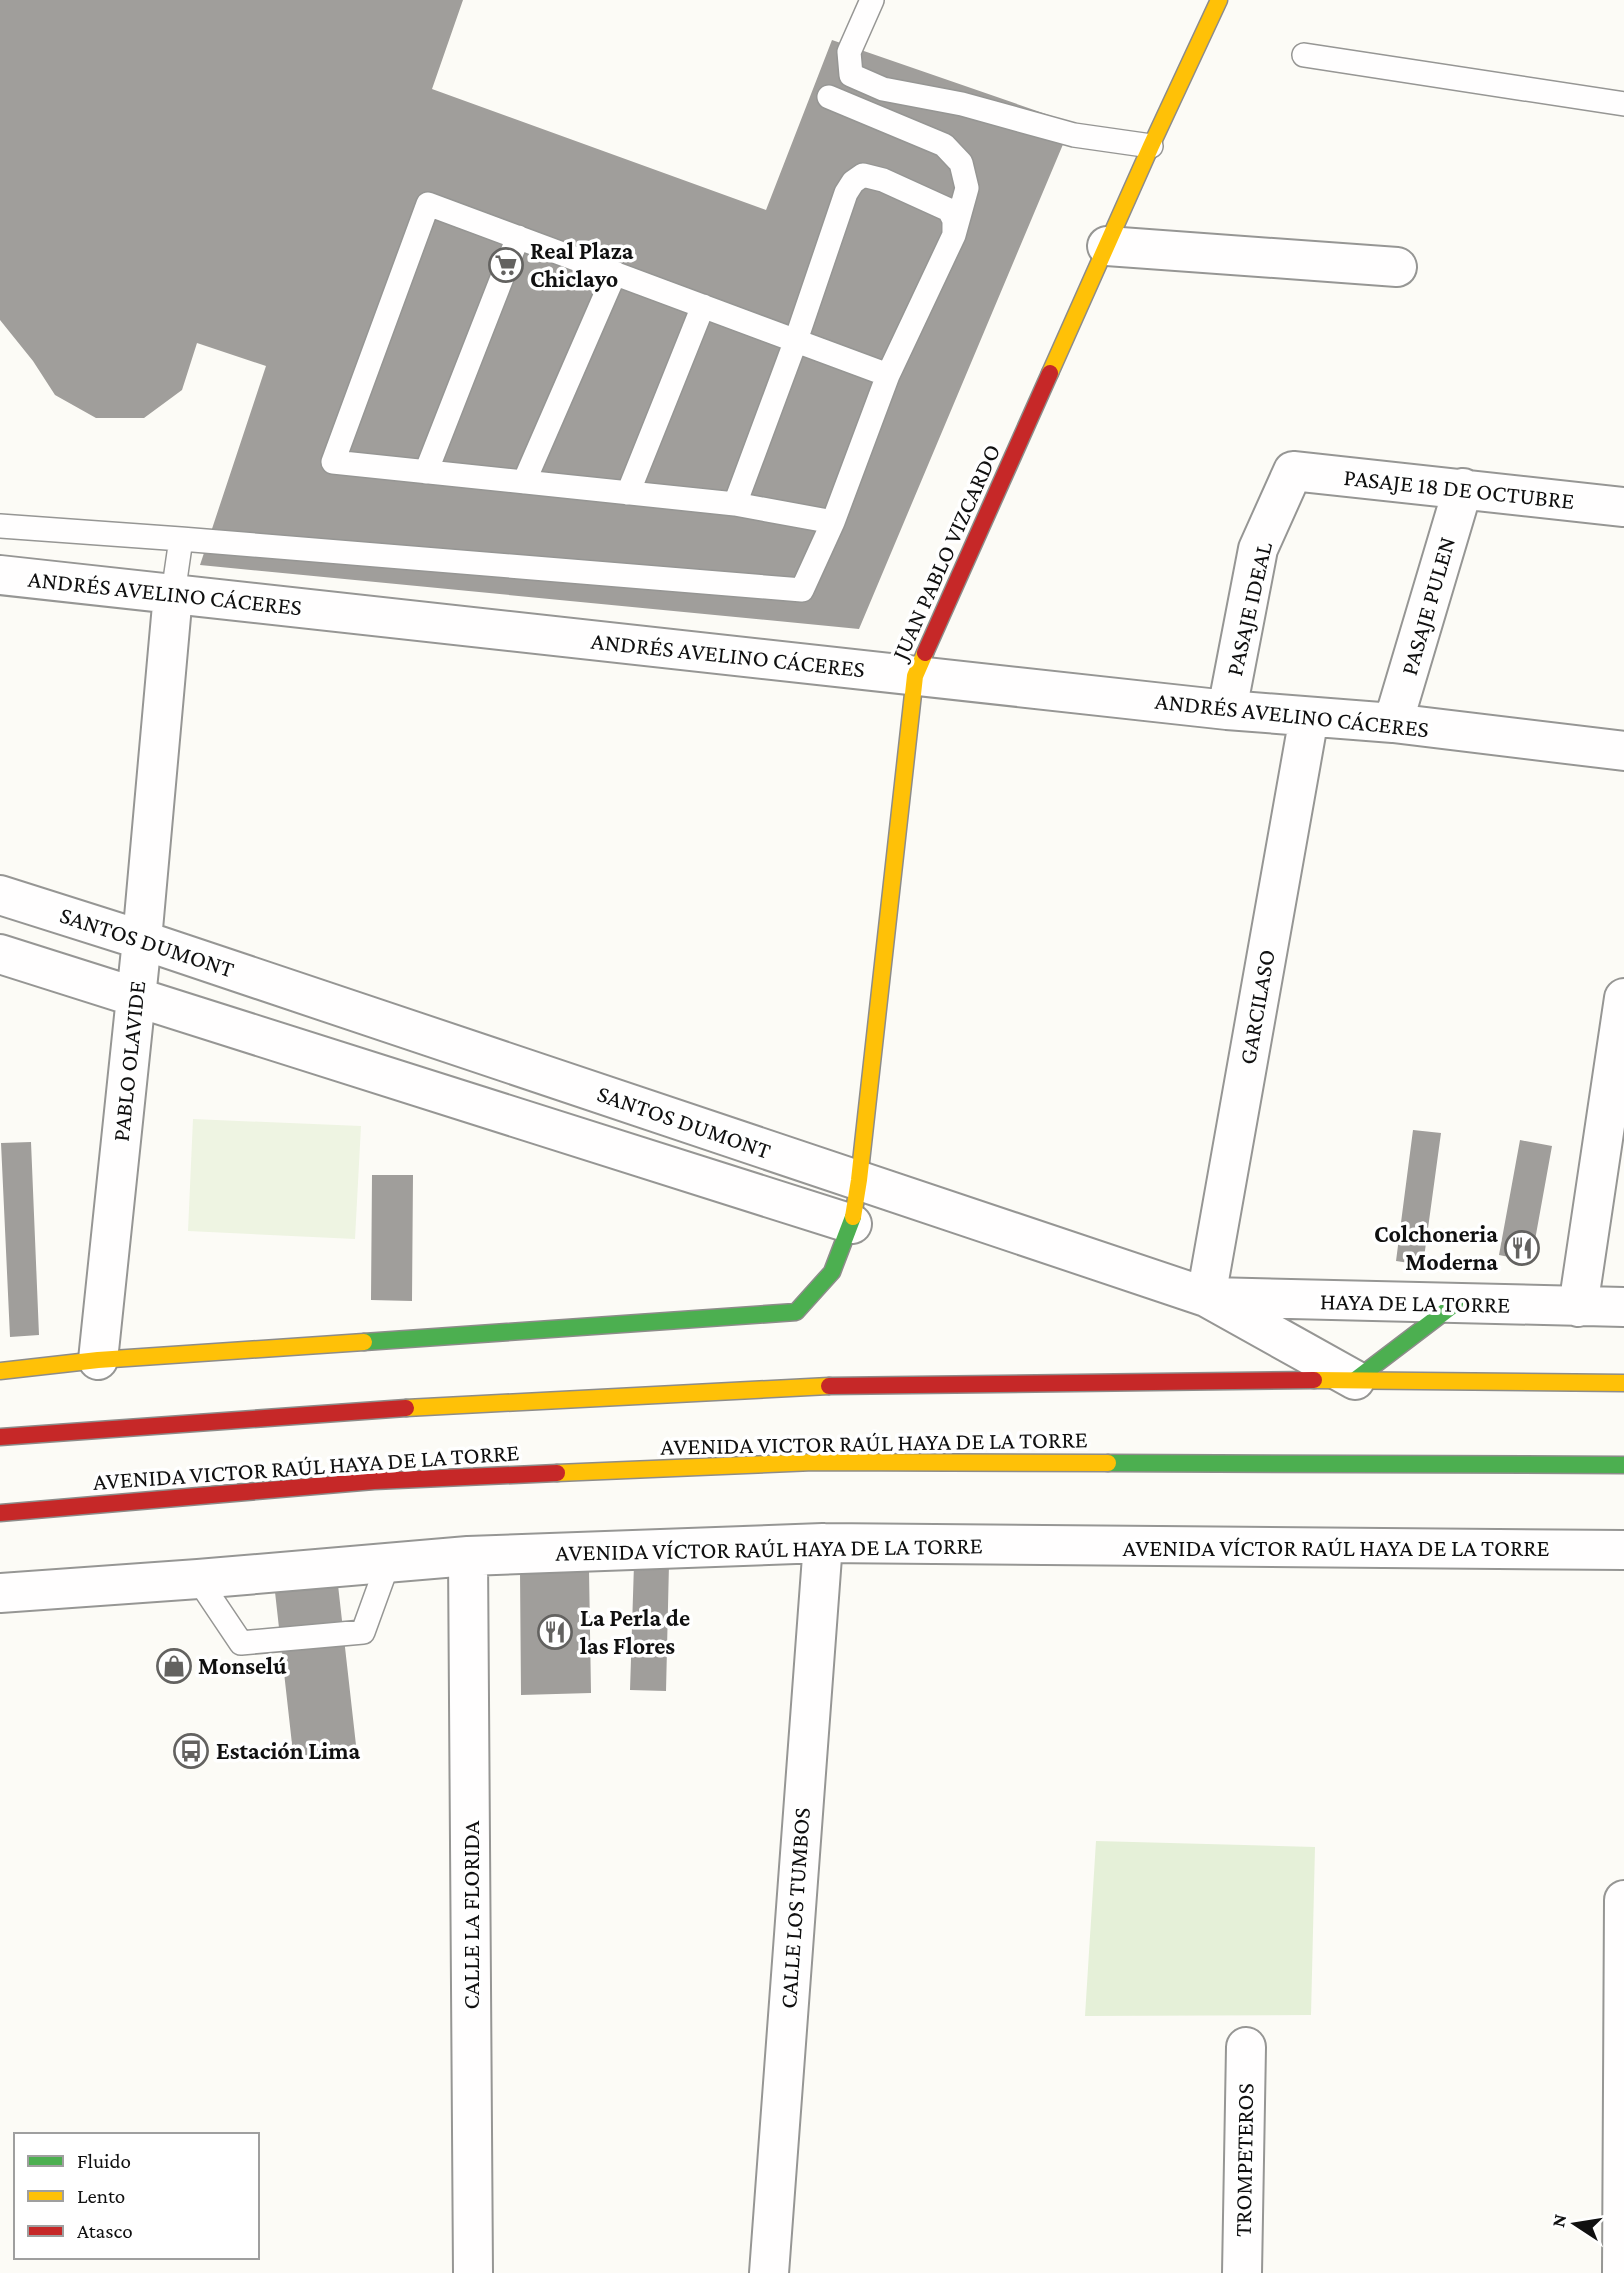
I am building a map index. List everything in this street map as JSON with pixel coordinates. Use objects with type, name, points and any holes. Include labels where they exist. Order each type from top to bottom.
[{"type":"main road","name":"JUAN PABLO VIZCARDO","points":[[98,1360],[796,1312],[832,1272],[852,1224],[859,1180],[915,676],[1151,146],[1219,0]]},
{"type":"main road","points":[[1355,1380],[1455,1304]]},
{"type":"main road","points":[[0,1371],[98,1360]]},
{"type":"main road","name":"AVENIDA VICTOR RAÚL HAYA DE LA TORRE","points":[[0,1437],[373,1410],[801,1386],[1355,1380],[1624,1383]]},
{"type":"main road","name":"AVENIDA VICTOR RAÚL HAYA DE LA TORRE","points":[[0,1513],[374,1481],[814,1462],[1624,1465]]},
{"type":"street","points":[[1107,246],[1397,267]]},
{"type":"street","name":"PASAJE 18 DE OCTUBRE","points":[[1293,471],[1624,507]]},
{"type":"street","name":"PASAJE IDEAL","points":[[1227,710],[1258,549],[1293,471]]},
{"type":"street","name":"PASAJE PULEN","points":[[1394,723],[1463,488]]},
{"type":"street","name":"ANDRÉS AVELINO CÁCERES","points":[[0,575],[1227,710],[1394,723],[1624,751]]},
{"type":"street","name":"PABLO OLAVIDE","points":[[98,1360],[142,940],[173,594]]},
{"type":"street","name":"GARCILASO","points":[[1206,1297],[1309,717]]},
{"type":"street","name":"SANTOS DUMONT","points":[[0,895],[142,940],[1206,1297],[1355,1380]]},
{"type":"street","name":"SANTOS DUMONT","points":[[0,954],[852,1224]]},
{"type":"street","points":[[1578,1307],[1624,998]]},
{"type":"street","name":"HAYA DE LA TORRE","points":[[1206,1297],[1624,1307]]},
{"type":"street","name":"AVENIDA VÍCTOR RAÚL HAYA DE LA TORRE","points":[[0,1593],[468,1556],[823,1543],[1624,1550]]},
{"type":"street","name":"CALLE LOS TUMBOS","points":[[769,2273],[823,1543]]},
{"type":"street","name":"CALLE LA FLORIDA","points":[[468,1556],[473,2273]]},
{"type":"street","points":[[1622,2273],[1624,1900]]},
{"type":"street","name":"TROMPETEROS","points":[[1242,2273],[1246,2047]]},
{"type":"lane","points":[[873,0],[849,52],[851,75],[883,89],[962,104],[1074,135],[1151,146]]},
{"type":"lane","points":[[1304,55],[1624,104]]},
{"type":"lane","points":[[0,526],[181,538],[802,590],[833,522],[888,375],[954,235],[967,188],[961,163],[944,145],[829,97]]},
{"type":"lane","points":[[735,504],[796,340],[846,192],[853,182],[863,176],[883,180],[949,210],[954,220],[954,235]]},
{"type":"lane","points":[[833,522],[735,504],[333,462],[428,204],[888,375]]},
{"type":"lane","points":[[426,472],[518,237]]},
{"type":"lane","points":[[524,482],[615,273]]},
{"type":"lane","points":[[628,493],[703,306]]},
{"type":"lane","points":[[173,594],[181,538]]},
{"type":"lane","points":[[198,1579],[241,1643],[349,1634],[363,1632],[388,1563]]},
{"type":"green space","points":[[193,1119],[361,1126],[355,1239],[188,1231]]},
{"type":"green space","points":[[1096,1841],[1315,1847],[1311,2015],[1085,2016]]},
{"type":"building","name":"Real Plaza Chiclayo","points":[[0,0],[463,0],[432,89],[766,210],[832,40],[1072,123],[859,629],[200,565],[266,366],[197,343],[182,390],[144,418],[96,418],[55,395],[33,361],[0,320]]},
{"type":"building","points":[[1413,1130],[1441,1133],[1423,1265],[1396,1261]]},
{"type":"building","points":[[1520,1140],[1552,1146],[1533,1251],[1519,1259],[1499,1255]]},
{"type":"building","points":[[31,1142],[39,1335],[10,1337],[1,1143]]},
{"type":"building","points":[[372,1175],[413,1175],[412,1301],[371,1300]]},
{"type":"building","points":[[634,1564],[669,1564],[666,1691],[630,1690]]},
{"type":"building","name":"La Perla de las Flores","points":[[589,1570],[591,1693],[521,1695],[520,1571]]},
{"type":"building","points":[[338,1585],[357,1754],[294,1762],[275,1592]]},
{"type":"traffic: fast","points":[[364,1342],[796,1312],[832,1272],[853,1217]]},
{"type":"traffic: fast","points":[[1355,1380],[1455,1304]]},
{"type":"traffic: fast","points":[[1108,1463],[1624,1465]]},
{"type":"traffic: slow","points":[[1050,373],[1219,0]]},
{"type":"traffic: slow","points":[[853,1217],[915,676],[925,653]]},
{"type":"traffic: slow","points":[[0,1371],[98,1360],[364,1342]]},
{"type":"traffic: slow","points":[[1314,1380],[1624,1383]]},
{"type":"traffic: slow","points":[[406,1408],[829,1386]]},
{"type":"traffic: slow","points":[[557,1473],[814,1462],[1108,1463]]},
{"type":"traffic: jam","points":[[925,653],[1050,373]]},
{"type":"traffic: jam","points":[[829,1386],[1314,1380]]},
{"type":"traffic: jam","points":[[0,1437],[406,1408]]},
{"type":"traffic: jam","points":[[0,1513],[374,1481],[557,1473]]},
{"type":"place","name":"Real Plaza Chiclayo","points":[[506,265]]},
{"type":"place","name":"Colchoneria Moderna","points":[[1522,1248]]},
{"type":"place","name":"La Perla de las Flores","points":[[555,1632]]},
{"type":"place","name":"Monselú","points":[[174,1666]]},
{"type":"place","name":"Estación Lima","points":[[191,1751]]}]
